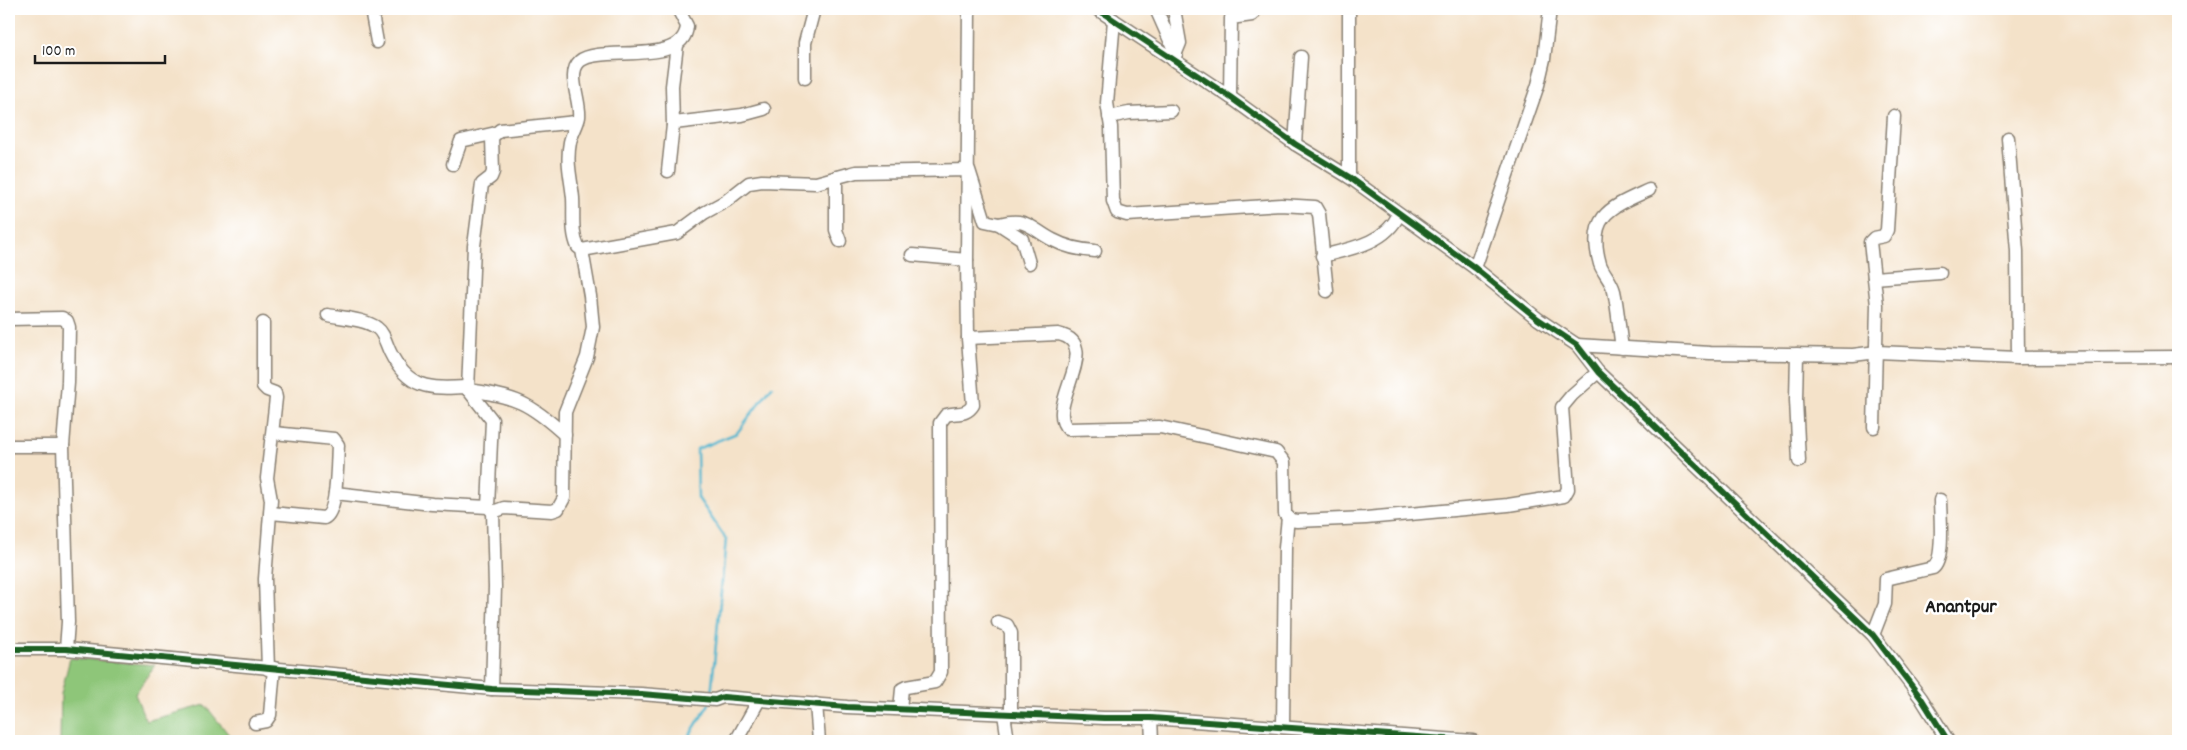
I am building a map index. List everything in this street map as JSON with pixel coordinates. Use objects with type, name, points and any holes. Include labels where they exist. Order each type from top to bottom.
[{"type":"street","points":[[371,9],[377,42]]},
{"type":"street","points":[[805,78],[805,43],[814,9]]},
{"type":"street","points":[[900,709],[902,689],[906,686],[934,682],[942,672],[940,423],[946,415],[963,413],[968,411],[973,405],[968,338],[969,9]]},
{"type":"street","points":[[1097,9],[1110,15],[1175,57],[1295,144],[1349,177],[1475,268],[1538,319],[1577,345],[1598,372],[1873,635],[1921,698],[1948,741]]},
{"type":"street","points":[[1156,9],[1175,57]]},
{"type":"street","points":[[1174,9],[1180,43],[1175,57]]},
{"type":"street","points":[[1230,97],[1232,18],[1252,15],[1256,9]]},
{"type":"street","points":[[1349,9],[1349,177]]},
{"type":"street","points":[[1475,268],[1538,85],[1544,59],[1550,9]]},
{"type":"street","points":[[668,171],[673,125],[672,86],[677,45],[687,31],[681,10]]},
{"type":"street","points":[[1110,15],[1107,103],[1113,201],[1117,212],[1127,215],[1281,205],[1315,207],[1319,214],[1327,291]]},
{"type":"street","points":[[334,493],[491,510],[504,508],[552,511],[558,509],[564,498],[564,421],[567,403],[587,357],[592,327],[590,296],[582,250],[576,242],[573,197],[568,172],[570,142],[578,119],[579,102],[574,78],[575,70],[580,61],[589,57],[627,54],[677,45]]},
{"type":"street","points":[[1295,144],[1301,57]]},
{"type":"street","points":[[673,125],[674,123],[748,114],[764,109]]},
{"type":"street","points":[[1109,117],[1129,113],[1171,111]]},
{"type":"street","points":[[1874,427],[1877,305],[1870,242],[1874,238],[1884,236],[1887,230],[1894,116]]},
{"type":"street","points":[[453,164],[461,141],[496,133],[500,130],[576,122]]},
{"type":"street","points":[[492,689],[495,615],[491,510],[492,420],[467,388],[476,228],[482,184],[493,175],[491,141],[496,133]]},
{"type":"street","points":[[2008,138],[2017,251],[2018,358]]},
{"type":"street","points":[[582,250],[677,233],[704,213],[726,201],[749,183],[762,181],[816,183],[856,172],[969,170]]},
{"type":"street","points":[[969,170],[985,221],[999,224],[1022,239],[1030,263]]},
{"type":"street","points":[[836,177],[836,230],[840,240]]},
{"type":"street","points":[[1622,348],[1614,292],[1609,278],[1600,266],[1596,230],[1599,221],[1610,209],[1650,190]]},
{"type":"street","points":[[1322,256],[1370,242],[1388,230],[1399,214]]},
{"type":"street","points":[[999,224],[1016,221],[1027,223],[1061,244],[1095,251]]},
{"type":"street","points":[[912,255],[968,260]]},
{"type":"street","points":[[1874,278],[1940,273]]},
{"type":"street","points":[[328,315],[371,324],[377,328],[396,364],[411,381],[438,388],[467,388],[509,396],[520,400],[565,435]]},
{"type":"street","points":[[9,319],[62,318],[68,324],[69,365],[63,446],[68,622],[66,649]]},
{"type":"street","points":[[255,723],[266,721],[270,715],[271,668],[265,579],[271,513],[267,478],[274,433],[276,395],[264,386],[263,323]]},
{"type":"street","points":[[968,338],[1058,334],[1067,336],[1072,340],[1075,346],[1076,360],[1060,413],[1063,425],[1068,430],[1160,427],[1276,452],[1284,462],[1285,507],[1288,517],[1285,548],[1283,727]]},
{"type":"street","points":[[1577,345],[1710,353],[1853,355],[1877,352],[2018,358],[2178,358]]},
{"type":"street","points":[[1797,354],[1796,400],[1799,460]]},
{"type":"street","points":[[1288,517],[1298,521],[1366,518],[1508,506],[1564,496],[1568,489],[1562,408],[1572,394],[1598,372]]},
{"type":"street","points":[[271,513],[324,518],[330,514],[334,493],[338,444],[336,440],[274,433]]},
{"type":"street","points":[[9,446],[63,446]]},
{"type":"street","points":[[1873,635],[1885,604],[1886,578],[1933,568],[1938,564],[1940,551],[1940,500]]},
{"type":"street","points":[[998,622],[1007,626],[1011,634],[1007,714],[1008,741]]},
{"type":"street","points":[[9,649],[66,649],[492,689],[715,700],[724,697],[1007,714],[1152,718],[1473,741]]},
{"type":"street","points":[[736,741],[759,700]]},
{"type":"street","points":[[816,704],[819,741]]},
{"type":"street","points":[[1152,718],[1152,741]]},
{"type":"green space","points":[[70,658],[155,665],[135,694],[146,721],[205,705],[234,741],[60,741],[61,694]]},
{"type":"waterway","points":[[711,696],[726,539],[698,498],[697,449],[737,433],[772,386]]},
{"type":"waterway","points":[[686,741],[709,704]]},
{"type":"cycle path","points":[[1097,9],[1230,97],[1295,144],[1349,177],[1475,268],[1538,319],[1577,345],[1598,372],[1873,635],[1921,698],[1948,741]]},
{"type":"cycle path","points":[[9,649],[66,649],[492,689],[641,694],[715,700],[723,697],[847,707],[1104,718],[1151,718],[1473,741]]},
{"type":"district","name":"Anantpur","points":[[1961,605]]}]
